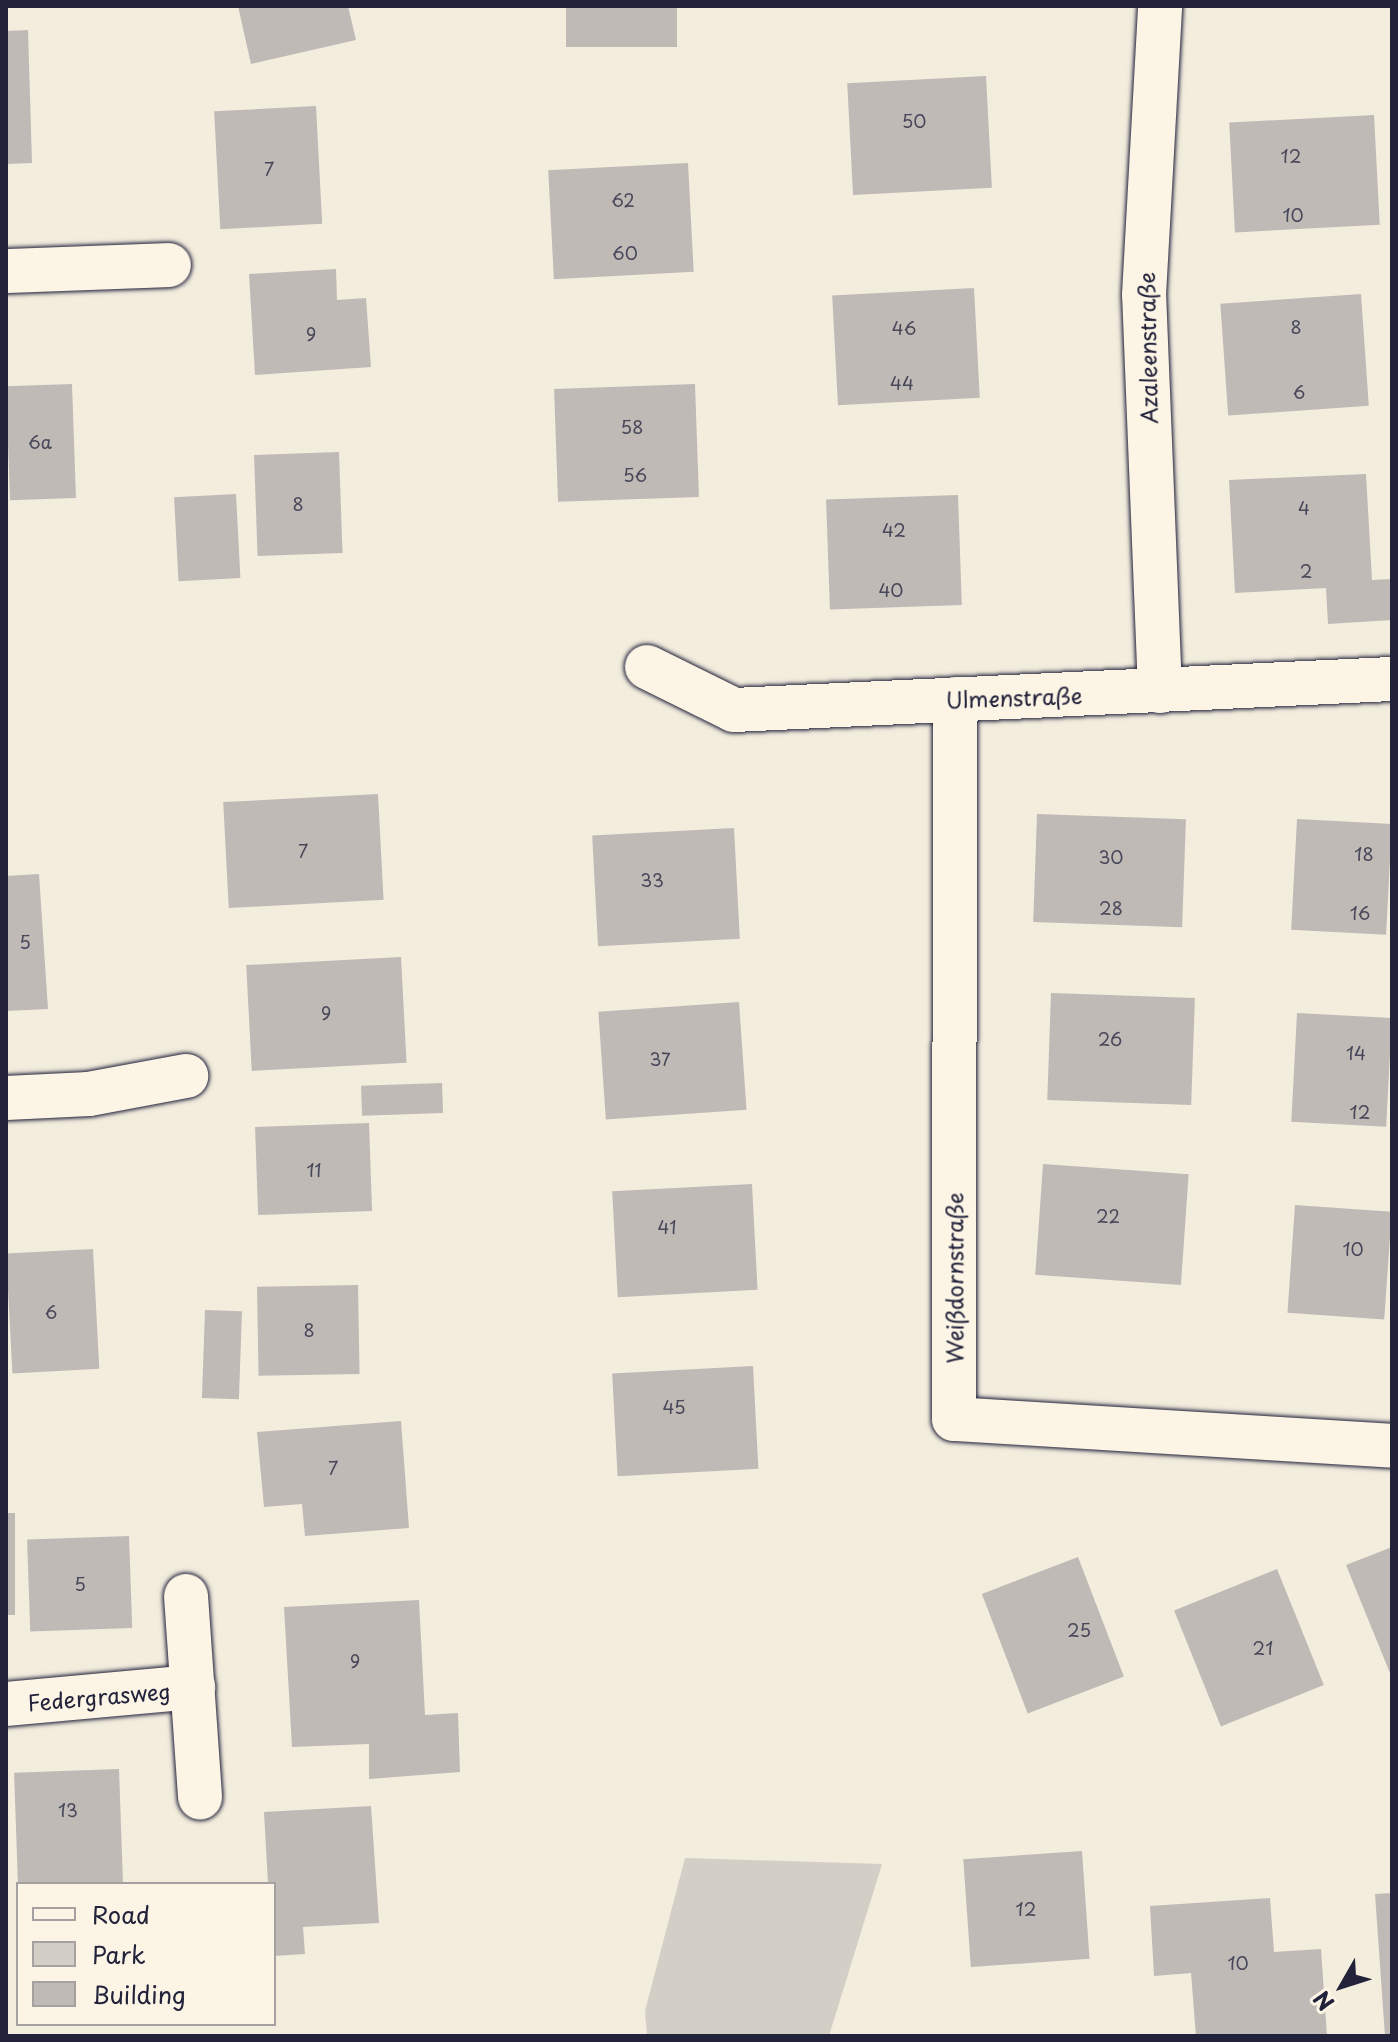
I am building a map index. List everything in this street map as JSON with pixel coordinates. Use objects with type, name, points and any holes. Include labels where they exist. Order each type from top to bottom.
[{"type":"street","name":"Azaleenstraße","points":[[1160,6],[1144,295],[1160,691]]},
{"type":"street","points":[[6,271],[169,265]]},
{"type":"street","name":"Ulmenstraße","points":[[647,667],[734,710],[1392,679]]},
{"type":"street","name":"Weißdornstraße","points":[[955,699],[954,1419],[1392,1446]]},
{"type":"street","points":[[6,1098],[89,1094],[186,1076]]},
{"type":"street","name":"Federgrasweg","points":[[186,1596],[200,1798]]},
{"type":"street","name":"Federgrasweg","points":[[6,1704],[193,1687]]},
{"type":"green space","points":[[685,1858],[882,1864],[829,2036],[647,2036],[645,2011]]},
{"type":"building","points":[[238,6],[348,6],[356,40],[251,64]]},
{"type":"building","points":[[566,6],[677,6],[677,47],[566,47]]},
{"type":"building","points":[[28,30],[32,163],[6,164],[6,31]]},
{"type":"building","points":[[986,76],[992,188],[853,195],[847,83]]},
{"type":"building","points":[[316,106],[322,224],[220,229],[214,111]]},
{"type":"building","points":[[1374,115],[1380,225],[1235,232],[1229,123]]},
{"type":"building","points":[[688,163],[694,272],[554,279],[548,170]]},
{"type":"building","points":[[336,269],[337,300],[366,298],[371,367],[255,375],[249,274]]},
{"type":"building","points":[[974,288],[980,398],[838,405],[832,295]]},
{"type":"building","points":[[1361,294],[1369,406],[1228,416],[1220,304]]},
{"type":"building","points":[[72,384],[76,498],[10,500],[6,386]]},
{"type":"building","points":[[695,384],[699,497],[558,502],[554,389]]},
{"type":"building","points":[[339,452],[343,553],[258,556],[254,455]]},
{"type":"building","points":[[1366,474],[1372,580],[1392,579],[1392,620],[1328,624],[1326,588],[1235,593],[1229,480]]},
{"type":"building","points":[[236,494],[240,578],[178,581],[174,497]]},
{"type":"building","points":[[958,495],[962,605],[830,610],[826,500]]},
{"type":"building","points":[[378,794],[384,900],[229,908],[223,802]]},
{"type":"building","points":[[1037,814],[1186,819],[1182,927],[1033,922]]},
{"type":"building","points":[[1297,819],[1392,824],[1386,935],[1291,930]]},
{"type":"building","points":[[734,828],[740,939],[598,946],[592,835]]},
{"type":"building","points":[[39,874],[48,1009],[6,1011],[6,876]]},
{"type":"building","points":[[401,957],[407,1063],[252,1071],[246,965]]},
{"type":"building","points":[[1051,993],[1195,998],[1191,1105],[1047,1100]]},
{"type":"building","points":[[739,1002],[747,1110],[606,1120],[598,1012]]},
{"type":"building","points":[[1297,1013],[1392,1018],[1386,1127],[1291,1122]]},
{"type":"building","points":[[442,1083],[443,1113],[362,1116],[361,1086]]},
{"type":"building","points":[[369,1123],[372,1211],[258,1215],[255,1127]]},
{"type":"building","points":[[1043,1164],[1189,1174],[1181,1285],[1035,1275]]},
{"type":"building","points":[[752,1184],[758,1290],[618,1297],[612,1191]]},
{"type":"building","points":[[1295,1205],[1392,1212],[1384,1320],[1287,1313]]},
{"type":"building","points":[[93,1249],[99,1369],[12,1373],[6,1254]]},
{"type":"building","points":[[358,1285],[360,1374],[259,1376],[257,1287]]},
{"type":"building","points":[[205,1310],[242,1311],[239,1399],[202,1398]]},
{"type":"building","points":[[753,1366],[758,1469],[618,1476],[612,1373]]},
{"type":"building","points":[[401,1421],[409,1528],[305,1536],[302,1504],[264,1507],[257,1432]]},
{"type":"building","points":[[6,1513],[15,1513],[15,1615],[6,1615]]},
{"type":"building","points":[[129,1536],[132,1628],[30,1632],[27,1540]]},
{"type":"building","points":[[1392,1547],[1392,1678],[1346,1565]]},
{"type":"building","points":[[1078,1557],[1124,1676],[1028,1713],[982,1594]]},
{"type":"building","points":[[1277,1569],[1324,1685],[1221,1726],[1174,1611]]},
{"type":"building","points":[[419,1600],[425,1715],[458,1713],[460,1772],[369,1779],[369,1744],[292,1747],[284,1607]]},
{"type":"building","points":[[119,1769],[123,1882],[18,1882],[14,1773]]},
{"type":"building","points":[[371,1806],[379,1923],[303,1927],[305,1954],[276,1956],[276,1882],[268,1882],[264,1812]]},
{"type":"building","points":[[1082,1851],[1090,1959],[971,1967],[963,1859]]},
{"type":"building","points":[[1392,1893],[1392,2036],[1385,2036],[1375,1894]]},
{"type":"building","points":[[1270,1898],[1274,1952],[1321,1949],[1327,2036],[1196,2036],[1191,1973],[1154,1976],[1150,1906]]}]
